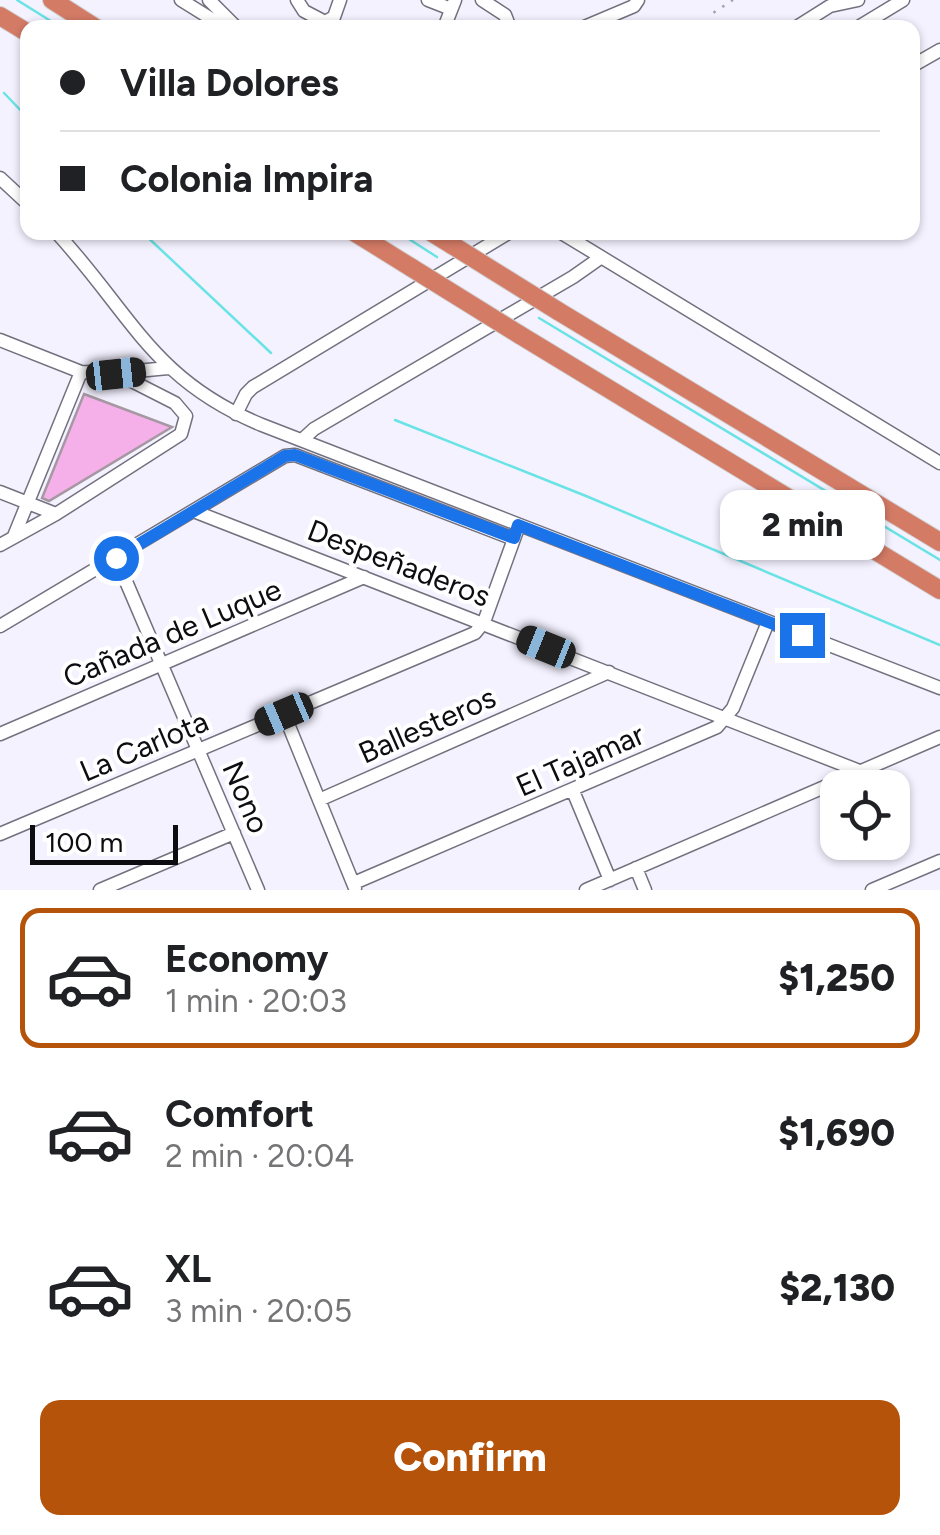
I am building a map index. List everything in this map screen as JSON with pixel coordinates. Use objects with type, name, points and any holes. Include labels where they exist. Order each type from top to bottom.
[{"type":"highway","points":[[52,0],[83,20]]},
{"type":"highway","points":[[367,240],[940,590]]},
{"type":"highway","points":[[444,240],[940,542]]},
{"type":"street","points":[[182,0],[207,5]]},
{"type":"street","points":[[297,0],[304,12],[321,20]]},
{"type":"street","points":[[428,0],[453,4]]},
{"type":"street","points":[[482,0],[507,20]]},
{"type":"street","points":[[808,20],[830,6],[858,0]]},
{"type":"street","points":[[870,20],[903,0]]},
{"type":"street","points":[[599,20],[639,1]]},
{"type":"street","points":[[0,178],[20,197]]},
{"type":"street","points":[[62,240],[146,346],[201,395],[236,414],[332,451],[516,532]]},
{"type":"street","points":[[236,414],[253,387],[497,240]]},
{"type":"street","points":[[572,240],[940,463]]},
{"type":"street","points":[[302,440],[600,258]]},
{"type":"street","points":[[0,340],[81,372],[116,374],[168,368]]},
{"type":"street","points":[[14,536],[81,372]]},
{"type":"street","points":[[0,545],[56,514],[185,428],[186,416],[175,403],[116,374]]},
{"type":"street","points":[[0,626],[285,456],[295,455],[768,622],[940,688]]},
{"type":"street","points":[[0,492],[56,514]]},
{"type":"street","name":"Despeñaderos","points":[[196,512],[857,770]]},
{"type":"street","points":[[484,622],[516,532]]},
{"type":"street","name":"Nono","points":[[116,558],[258,890]]},
{"type":"street","name":"Cañada de Luque","points":[[0,734],[364,577]]},
{"type":"street","name":"La Carlota","points":[[0,834],[475,634],[484,622]]},
{"type":"street","points":[[726,719],[768,622]]},
{"type":"street","name":"Ballesteros","points":[[319,800],[609,672]]},
{"type":"street","points":[[284,714],[355,887]]},
{"type":"street","name":"El Tajamar","points":[[355,887],[717,727],[726,719]]},
{"type":"street","points":[[866,770],[940,737]]},
{"type":"street","points":[[586,890],[820,790]]},
{"type":"street","points":[[574,791],[610,880]]},
{"type":"street","points":[[100,890],[234,833]]},
{"type":"street","points":[[872,890],[940,861]]},
{"type":"street","points":[[636,868],[645,890]]},
{"type":"path","points":[[715,20],[712,12],[733,0]]},
{"type":"building","points":[[84,394],[172,427],[49,501],[42,498]]},
{"type":"waterway","points":[[17,0],[49,20]]},
{"type":"waterway","points":[[4,93],[20,110]]},
{"type":"waterway","points":[[151,240],[271,353]]},
{"type":"waterway","points":[[410,240],[437,257]]},
{"type":"waterway","points":[[539,318],[940,560]]},
{"type":"waterway","points":[[395,420],[940,645]]},
{"type":"route","points":[[116,558],[285,456],[295,455],[514,538],[518,525],[802,635]]}]
